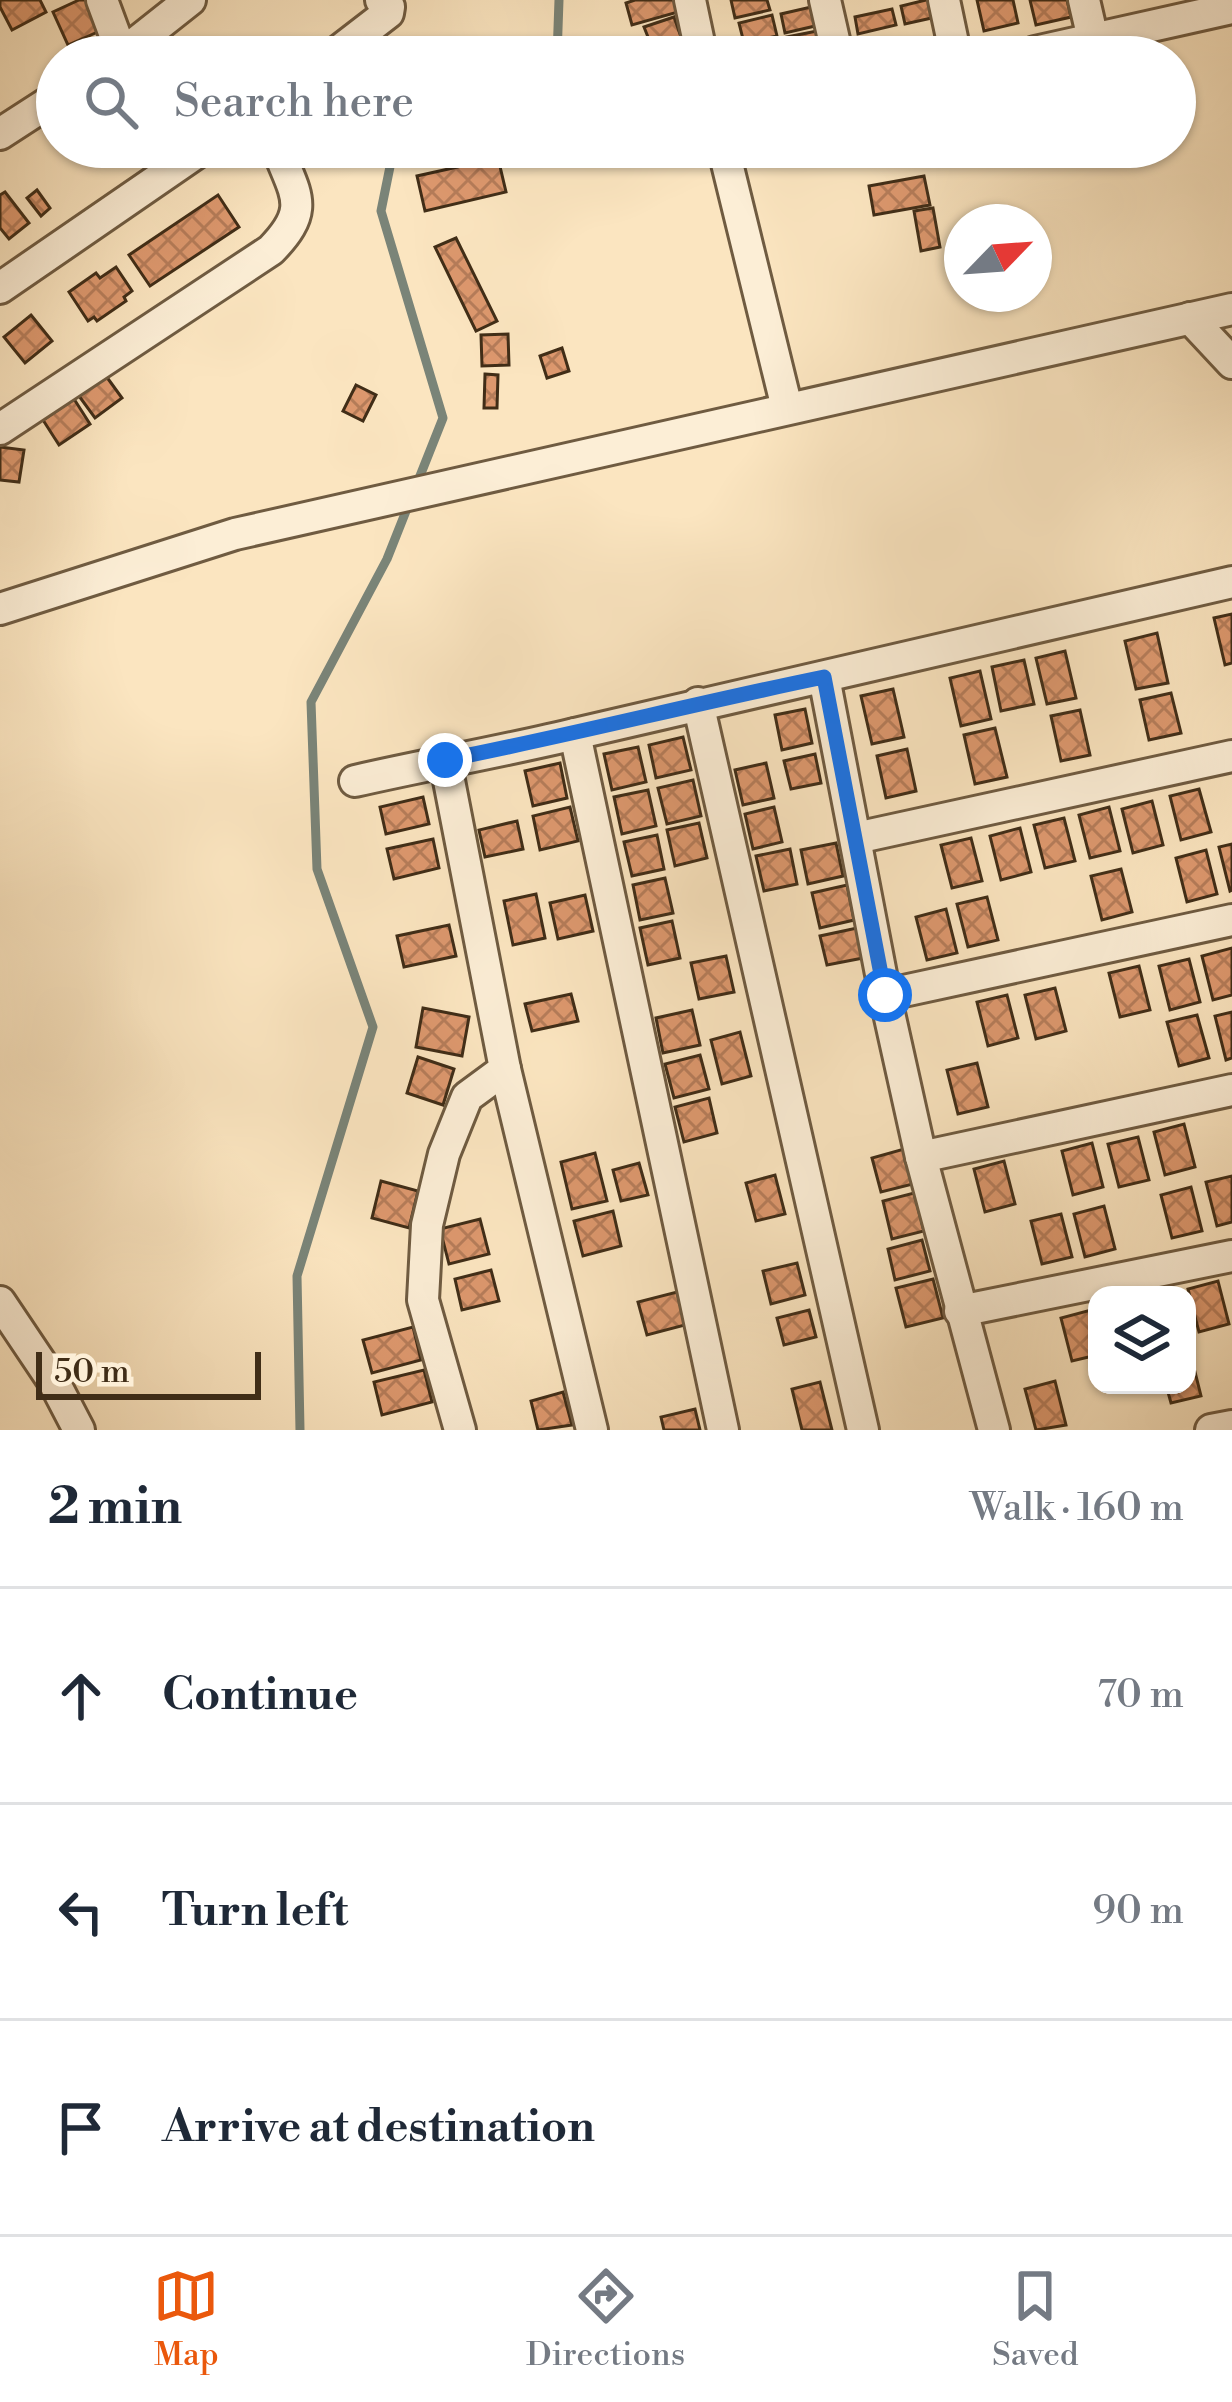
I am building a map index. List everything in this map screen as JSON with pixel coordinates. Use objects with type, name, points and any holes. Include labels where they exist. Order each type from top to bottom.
[{"type":"street","points":[[102,0],[114,36]]},
{"type":"street","points":[[145,36],[190,0]]},
{"type":"street","points":[[358,36],[388,13],[389,7],[381,0]]},
{"type":"street","points":[[690,0],[698,36]]},
{"type":"street","points":[[825,0],[833,36]]},
{"type":"street","points":[[944,0],[952,36]]},
{"type":"street","points":[[1084,0],[1092,36]]},
{"type":"street","points":[[1106,36],[1232,8]]},
{"type":"street","points":[[0,134],[36,111]]},
{"type":"street","points":[[0,288],[174,168]]},
{"type":"street","points":[[0,429],[271,250],[292,229],[298,205],[285,168]]},
{"type":"street","points":[[728,168],[787,408]]},
{"type":"street","points":[[0,610],[235,534],[1232,308]]},
{"type":"street","points":[[1190,318],[1232,363]]},
{"type":"street","points":[[355,782],[1232,582]]},
{"type":"street","points":[[824,677],[921,1157],[994,1430]]},
{"type":"street","points":[[698,703],[863,1430]]},
{"type":"street","points":[[575,734],[724,1430]]},
{"type":"street","points":[[856,838],[1232,756]]},
{"type":"street","points":[[445,760],[505,1069],[592,1430]]},
{"type":"street","points":[[885,995],[1232,920]]},
{"type":"street","points":[[460,1430],[423,1300],[427,1225],[444,1154],[467,1097],[505,1069]]},
{"type":"street","points":[[921,1157],[1232,1090]]},
{"type":"street","points":[[960,1311],[1232,1256]]},
{"type":"street","points":[[0,1302],[55,1384],[79,1430]]},
{"type":"street","points":[[1210,1430],[1232,1426]]},
{"type":"building","points":[[0,0],[40,0],[46,12],[12,30]]},
{"type":"building","points":[[89,0],[102,30],[88,36],[64,36],[53,12]]},
{"type":"building","points":[[675,0],[678,12],[632,25],[626,3]]},
{"type":"building","points":[[731,0],[767,0],[770,10],[735,18]]},
{"type":"building","points":[[933,0],[936,17],[905,24],[901,6]]},
{"type":"building","points":[[977,0],[1013,0],[1018,23],[984,31]]},
{"type":"building","points":[[1030,0],[1067,0],[1071,17],[1036,25]]},
{"type":"building","points":[[811,7],[815,26],[785,33],[781,14]]},
{"type":"building","points":[[892,9],[896,25],[858,34],[855,17]]},
{"type":"building","points":[[772,15],[777,36],[742,36],[739,23]]},
{"type":"building","points":[[674,17],[681,36],[648,36],[644,27]]},
{"type":"building","points":[[453,168],[500,168],[506,192],[425,211],[417,176]]},
{"type":"building","points":[[924,176],[930,205],[874,215],[869,186]]},
{"type":"building","points":[[37,190],[50,208],[41,216],[27,198]]},
{"type":"building","points":[[5,192],[29,223],[9,239],[0,228],[0,195]]},
{"type":"building","points":[[218,195],[239,227],[150,286],[129,255]]},
{"type":"building","points":[[933,208],[940,247],[921,251],[914,211]]},
{"type":"building","points":[[456,238],[497,321],[476,331],[435,247]]},
{"type":"building","points":[[116,267],[132,291],[124,297],[126,301],[97,321],[94,317],[88,321],[69,292],[96,273],[100,278]]},
{"type":"building","points":[[31,315],[52,341],[25,363],[4,337]]},
{"type":"building","points":[[508,334],[509,365],[482,366],[481,335]]},
{"type":"building","points":[[562,348],[569,371],[547,378],[540,356]]},
{"type":"building","points":[[485,374],[498,375],[497,408],[484,408]]},
{"type":"building","points":[[106,376],[122,398],[95,418],[79,396]]},
{"type":"building","points":[[356,385],[376,395],[363,421],[343,411]]},
{"type":"building","points":[[74,399],[90,424],[59,445],[43,420]]},
{"type":"building","points":[[0,447],[24,450],[19,482],[0,480]]},
{"type":"building","points":[[1232,614],[1232,663],[1225,665],[1214,618]]},
{"type":"building","points":[[1157,633],[1168,683],[1136,689],[1125,641]]},
{"type":"building","points":[[1065,651],[1076,698],[1047,704],[1036,658]]},
{"type":"building","points":[[1024,660],[1034,704],[1001,711],[992,667]]},
{"type":"building","points":[[980,671],[991,719],[961,726],[950,678]]},
{"type":"building","points":[[893,689],[904,737],[872,744],[861,696]]},
{"type":"building","points":[[1171,693],[1181,733],[1149,740],[1140,700]]},
{"type":"building","points":[[805,709],[812,743],[782,750],[775,715]]},
{"type":"building","points":[[1080,710],[1090,755],[1061,761],[1051,716]]},
{"type":"building","points":[[995,728],[1007,777],[975,784],[964,735]]},
{"type":"building","points":[[683,737],[691,770],[656,778],[649,745]]},
{"type":"building","points":[[638,747],[646,782],[612,790],[604,754]]},
{"type":"building","points":[[907,749],[916,791],[886,798],[877,756]]},
{"type":"building","points":[[815,754],[821,783],[791,789],[784,761]]},
{"type":"building","points":[[560,763],[567,798],[533,806],[525,771]]},
{"type":"building","points":[[766,763],[774,798],[743,805],[735,770]]},
{"type":"building","points":[[693,780],[701,816],[667,824],[658,788]]},
{"type":"building","points":[[1199,789],[1211,832],[1181,840],[1170,796]]},
{"type":"building","points":[[648,790],[656,826],[622,834],[614,797]]},
{"type":"building","points":[[423,797],[429,824],[386,834],[380,807]]},
{"type":"building","points":[[1152,801],[1163,845],[1133,853],[1122,809]]},
{"type":"building","points":[[570,807],[578,841],[540,850],[533,816]]},
{"type":"building","points":[[774,807],[782,842],[753,849],[745,814]]},
{"type":"building","points":[[1109,807],[1120,851],[1090,858],[1079,815]]},
{"type":"building","points":[[1064,818],[1075,861],[1045,868],[1034,825]]},
{"type":"building","points":[[517,821],[523,849],[485,857],[479,830]]},
{"type":"building","points":[[699,823],[707,858],[675,866],[667,830]]},
{"type":"building","points":[[1020,828],[1031,872],[1001,880],[990,836]]},
{"type":"building","points":[[657,835],[664,869],[632,876],[624,842]]},
{"type":"building","points":[[971,838],[982,881],[952,888],[941,845]]},
{"type":"building","points":[[433,839],[439,868],[394,879],[387,849]]},
{"type":"building","points":[[836,843],[843,876],[808,884],[801,850]]},
{"type":"building","points":[[1232,844],[1232,890],[1230,891],[1219,847]]},
{"type":"building","points":[[790,849],[797,884],[764,891],[756,856]]},
{"type":"building","points":[[1206,850],[1217,894],[1187,902],[1176,858]]},
{"type":"building","points":[[1121,869],[1132,912],[1102,920],[1091,876]]},
{"type":"building","points":[[665,878],[673,913],[640,920],[633,885]]},
{"type":"building","points":[[847,885],[854,920],[820,928],[812,893]]},
{"type":"building","points":[[536,894],[545,938],[513,945],[504,901]]},
{"type":"building","points":[[585,895],[593,931],[558,939],[550,903]]},
{"type":"building","points":[[987,897],[998,940],[968,947],[957,904]]},
{"type":"building","points":[[946,909],[957,953],[927,960],[916,917]]},
{"type":"building","points":[[672,921],[680,958],[648,965],[640,928]]},
{"type":"building","points":[[449,925],[456,956],[404,967],[397,936]]},
{"type":"building","points":[[857,928],[863,958],[827,965],[820,936]]},
{"type":"building","points":[[1232,948],[1232,995],[1213,1000],[1202,956]]},
{"type":"building","points":[[726,956],[734,992],[699,999],[691,963]]},
{"type":"building","points":[[1189,959],[1200,1002],[1170,1010],[1159,966]]},
{"type":"building","points":[[1139,966],[1150,1010],[1120,1017],[1109,973]]},
{"type":"building","points":[[1055,988],[1066,1031],[1036,1039],[1025,995]]},
{"type":"building","points":[[571,994],[578,1021],[532,1031],[525,1004]]},
{"type":"building","points":[[1007,995],[1018,1038],[988,1046],[977,1002]]},
{"type":"building","points":[[423,1008],[469,1017],[462,1056],[416,1047]]},
{"type":"building","points":[[692,1010],[700,1045],[663,1053],[656,1018]]},
{"type":"building","points":[[1232,1012],[1232,1058],[1226,1060],[1215,1016]]},
{"type":"building","points":[[1197,1015],[1209,1058],[1179,1066],[1167,1022]]},
{"type":"building","points":[[740,1032],[751,1076],[722,1084],[711,1040]]},
{"type":"building","points":[[700,1055],[709,1089],[674,1098],[665,1064]]},
{"type":"building","points":[[418,1057],[454,1069],[443,1105],[407,1093]]},
{"type":"building","points":[[977,1063],[988,1107],[958,1114],[947,1070]]},
{"type":"building","points":[[709,1098],[717,1133],[684,1142],[675,1107]]},
{"type":"building","points":[[1184,1124],[1195,1167],[1165,1175],[1154,1132]]},
{"type":"building","points":[[1138,1137],[1149,1180],[1119,1187],[1108,1144]]},
{"type":"building","points":[[1092,1143],[1103,1187],[1073,1195],[1062,1151]]},
{"type":"building","points":[[904,1149],[913,1184],[881,1192],[872,1158]]},
{"type":"building","points":[[595,1153],[607,1201],[572,1209],[561,1162]]},
{"type":"building","points":[[1004,1161],[1015,1204],[985,1212],[974,1169]]},
{"type":"building","points":[[639,1163],[648,1195],[621,1201],[613,1170]]},
{"type":"building","points":[[775,1175],[785,1214],[756,1221],[746,1183]]},
{"type":"building","points":[[1232,1176],[1232,1222],[1217,1226],[1206,1182]]},
{"type":"building","points":[[381,1181],[418,1191],[409,1228],[372,1218]]},
{"type":"building","points":[[1191,1187],[1202,1231],[1172,1238],[1161,1195]]},
{"type":"building","points":[[914,1193],[924,1231],[892,1239],[883,1201]]},
{"type":"building","points":[[1104,1206],[1115,1249],[1085,1257],[1074,1214]]},
{"type":"building","points":[[613,1211],[621,1246],[583,1256],[574,1221]]},
{"type":"building","points":[[1061,1214],[1072,1257],[1042,1264],[1031,1221]]},
{"type":"building","points":[[480,1219],[489,1254],[449,1264],[440,1229]]},
{"type":"building","points":[[922,1240],[930,1271],[895,1280],[888,1249]]},
{"type":"building","points":[[797,1263],[805,1295],[771,1304],[763,1271]]},
{"type":"building","points":[[491,1270],[499,1301],[462,1310],[455,1279]]},
{"type":"building","points":[[933,1279],[943,1318],[906,1327],[896,1288]]},
{"type":"building","points":[[1218,1281],[1229,1324],[1199,1332],[1196,1287]]},
{"type":"building","points":[[677,1292],[685,1325],[647,1335],[638,1302]]},
{"type":"building","points":[[809,1310],[816,1337],[784,1345],[777,1318]]},
{"type":"building","points":[[1088,1311],[1088,1357],[1072,1361],[1061,1318]]},
{"type":"building","points":[[413,1327],[421,1360],[372,1373],[363,1340]]},
{"type":"building","points":[[424,1370],[432,1402],[382,1415],[374,1382]]},
{"type":"building","points":[[1196,1376],[1201,1396],[1171,1403],[1168,1394],[1196,1394]]},
{"type":"building","points":[[1055,1381],[1066,1425],[1036,1430],[1025,1389]]},
{"type":"building","points":[[820,1382],[832,1430],[802,1430],[792,1389]]},
{"type":"building","points":[[563,1392],[572,1425],[538,1430],[531,1401]]},
{"type":"building","points":[[695,1409],[700,1430],[664,1430],[661,1417]]},
{"type":"waterway","points":[[558,36],[559,0]]},
{"type":"waterway","points":[[390,168],[381,211],[443,418],[416,486]]},
{"type":"waterway","points":[[300,1430],[297,1276],[373,1027],[317,869],[311,702],[387,559],[410,501]]},
{"type":"route","points":[[445,760],[824,677],[885,995]]}]
